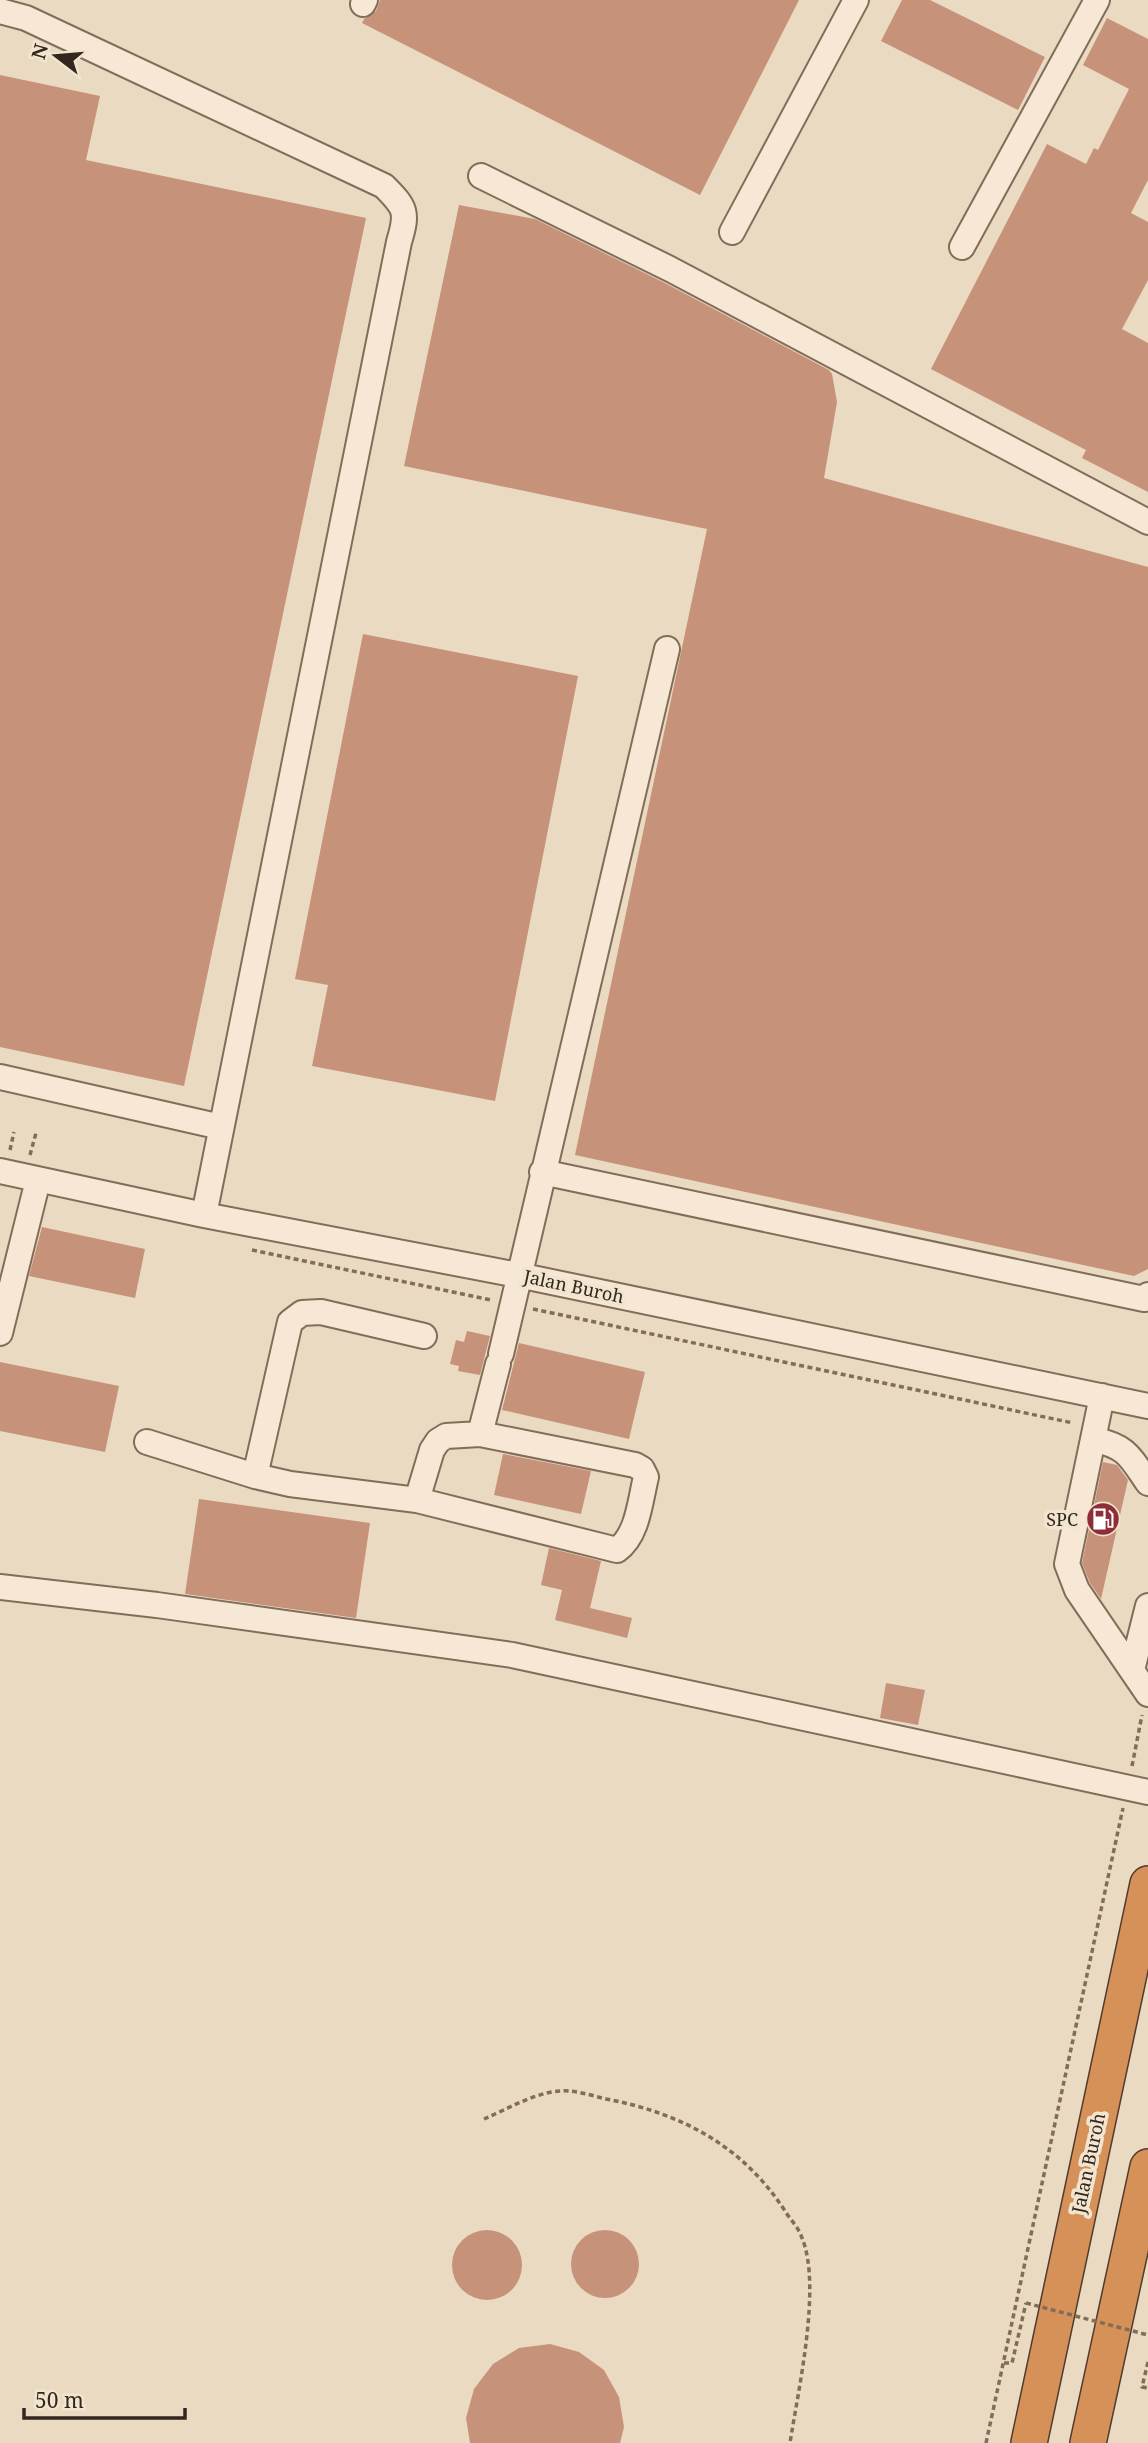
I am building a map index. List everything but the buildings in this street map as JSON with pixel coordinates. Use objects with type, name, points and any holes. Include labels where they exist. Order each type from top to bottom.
[{"type":"highway","name":"Jalan Buroh","points":[[1029,2443],[1148,1884]]},
{"type":"highway","points":[[1088,2443],[1148,2167]]},
{"type":"lane","points":[[732,232],[856,0]]},
{"type":"lane","points":[[962,247],[1097,0]]},
{"type":"lane","points":[[0,11],[26,18],[384,186],[400,202],[405,220],[204,1215]]},
{"type":"lane","points":[[481,176],[670,269],[1148,522]]},
{"type":"lane","points":[[480,1434],[667,649]]},
{"type":"lane","points":[[0,1077],[221,1127]]},
{"type":"lane","name":"Jalan Buroh","points":[[0,1171],[204,1215],[518,1275],[1148,1406]]},
{"type":"lane","points":[[542,1172],[1144,1299],[1148,1295]]},
{"type":"lane","points":[[0,1333],[37,1180]]},
{"type":"lane","points":[[255,1476],[290,1322],[302,1313],[321,1312],[424,1336]]},
{"type":"lane","points":[[1102,1396],[1067,1564],[1077,1590],[1147,1693]]},
{"type":"lane","points":[[147,1442],[255,1476],[290,1484],[417,1500],[617,1550],[632,1533],[646,1478],[642,1469],[635,1465],[480,1434],[446,1436],[438,1441],[432,1450],[417,1500]]},
{"type":"lane","points":[[1094,1434],[1124,1450],[1148,1483]]},
{"type":"lane","points":[[0,1587],[157,1605],[512,1655],[1138,1789]]},
{"type":"lane","points":[[1132,1670],[1148,1606]]},
{"type":"path","points":[[10,1148],[14,1132]]},
{"type":"path","points":[[31,1151],[36,1133]]},
{"type":"path","points":[[247,1249],[512,1304],[1094,1434]]},
{"type":"path","points":[[986,2443],[1138,1789],[1147,1693]]},
{"type":"path","points":[[484,2119],[539,2096],[568,2091],[630,2103],[701,2131],[738,2156],[768,2185],[802,2238],[811,2292],[790,2443]]},
{"type":"path","points":[[1004,2363],[1012,2363],[1026,2303],[1148,2335]]},
{"type":"path","points":[[1148,2362],[1142,2387],[1148,2388]]},
{"type":"place","name":"SPC","points":[[1103,1519]]}]
